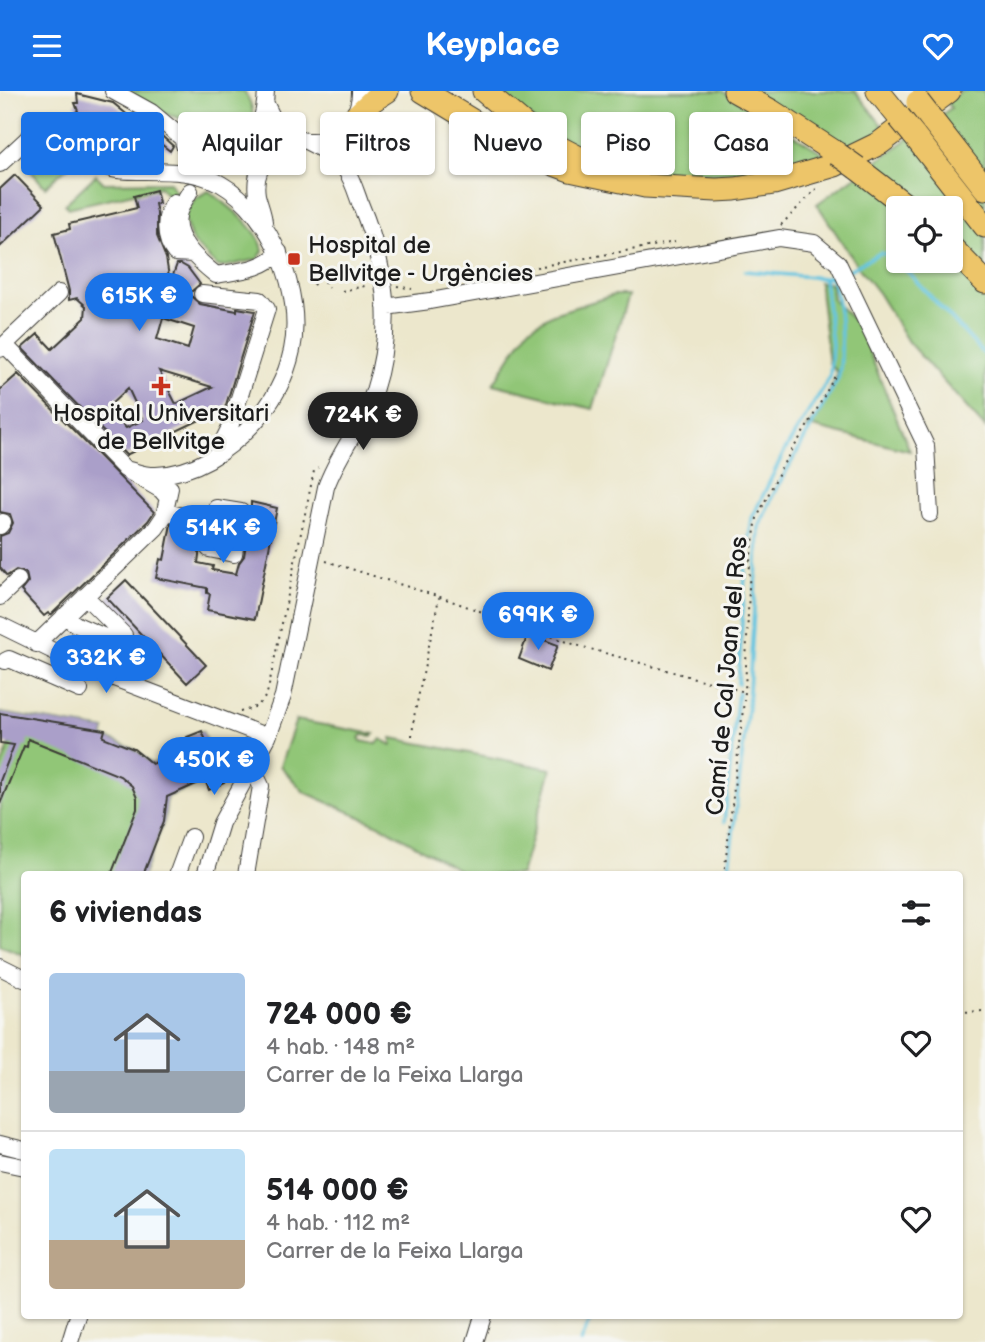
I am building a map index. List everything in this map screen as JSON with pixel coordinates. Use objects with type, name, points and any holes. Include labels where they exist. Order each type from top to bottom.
[{"type":"highway","points":[[361,112],[387,91]]},
{"type":"highway","points":[[423,91],[507,142],[553,164],[586,175],[624,183],[735,189],[817,172],[880,143],[949,91]]},
{"type":"highway","points":[[484,91],[519,123],[566,153],[620,175],[668,187]]},
{"type":"highway","points":[[735,91],[836,153],[893,196]]},
{"type":"highway","points":[[878,91],[985,226]]},
{"type":"highway","points":[[919,104],[984,182]]},
{"type":"highway","points":[[963,259],[980,277]]},
{"type":"street","points":[[113,91],[151,112],[178,135]]},
{"type":"street","points":[[355,112],[360,91]]},
{"type":"street","points":[[263,95],[270,112]]},
{"type":"street","points":[[0,164],[42,125],[48,123],[60,128],[110,169],[178,173]]},
{"type":"street","points":[[196,175],[232,191],[264,224]]},
{"type":"street","points":[[220,175],[190,191],[177,218],[182,238],[193,254],[216,275],[260,266],[273,260],[279,252]]},
{"type":"street","points":[[125,470],[155,475],[215,462],[254,422],[278,390],[292,348],[294,323],[289,287],[279,252],[264,224],[257,193],[259,175]]},
{"type":"street","points":[[206,871],[227,810],[268,737],[283,696],[323,498],[330,474],[374,393],[383,352],[385,284],[377,247],[349,175]]},
{"type":"street","points":[[386,307],[779,238],[814,243],[838,263],[926,446],[930,514]]},
{"type":"street","points":[[60,293],[3,347],[125,470],[161,490],[167,505],[214,522]]},
{"type":"street","points":[[202,294],[260,300],[267,309],[230,427],[215,462]]},
{"type":"street","points":[[36,644],[156,527],[167,505],[175,472]]},
{"type":"street","points":[[0,597],[18,580]]},
{"type":"street","points":[[64,616],[77,625],[117,642],[124,635],[85,596]]},
{"type":"street","points":[[0,625],[88,668],[268,737]]},
{"type":"street","points":[[5,661],[9,659],[80,690]]},
{"type":"street","points":[[247,871],[261,786],[252,767]]},
{"type":"street","points":[[178,871],[191,837]]},
{"type":"street","points":[[0,967],[21,978]]},
{"type":"street","points":[[0,1145],[21,1149]]},
{"type":"street","points":[[0,1162],[21,1166]]},
{"type":"street","points":[[70,1342],[77,1319]]},
{"type":"street","points":[[475,1342],[481,1319]]},
{"type":"path","points":[[780,226],[819,185]]},
{"type":"path","points":[[472,281],[496,274],[686,240]]},
{"type":"path","points":[[313,285],[321,280],[326,282],[328,288]]},
{"type":"path","points":[[342,291],[373,285]]},
{"type":"path","points":[[391,285],[413,290]]},
{"type":"path","name":"Camí de Cal Joan del Ros","points":[[724,871],[745,692],[750,561],[757,518],[782,466],[827,394],[836,374]]},
{"type":"path","points":[[244,711],[265,700],[314,471],[319,467]]},
{"type":"path","points":[[312,556],[576,645],[745,692]]},
{"type":"path","points":[[412,736],[440,597]]},
{"type":"path","points":[[963,1012],[985,1011]]},
{"type":"green space","points":[[125,91],[244,91],[252,112],[178,112],[178,118],[145,107]]},
{"type":"green space","points":[[495,91],[722,91],[756,112],[689,112],[689,175],[755,175],[740,180],[655,175],[675,175],[675,112],[581,112],[581,150],[567,142],[567,112],[523,112]]},
{"type":"green space","points":[[750,91],[855,91],[885,129],[846,152],[793,118],[793,112],[783,112]]},
{"type":"green space","points":[[961,91],[985,91],[985,428],[908,342],[879,294],[817,204],[951,108],[947,102]]},
{"type":"green space","points":[[793,135],[831,158],[793,166]]},
{"type":"green space","points":[[34,175],[59,175],[45,187]]},
{"type":"green space","points":[[96,175],[104,183],[170,182],[176,193],[170,198],[160,187],[68,208],[65,204]]},
{"type":"green space","points":[[209,191],[242,218],[256,234],[263,251],[258,259],[217,266],[192,241],[184,218],[193,201]]},
{"type":"green space","points":[[819,282],[831,283],[833,300],[861,332],[910,451],[813,427],[805,429],[818,417],[838,373],[829,363]]},
{"type":"green space","points":[[614,295],[628,295],[593,409],[493,384],[528,329],[553,314]]},
{"type":"green space","points":[[0,713],[105,730],[103,737],[134,749],[152,764],[190,747],[187,737],[202,731],[224,783],[209,790],[205,781],[167,797],[164,821],[145,871],[21,871],[21,954],[0,945],[0,769],[10,744]]},
{"type":"green space","points":[[296,720],[374,734],[362,735],[361,741],[377,744],[381,739],[392,745],[392,738],[551,769],[522,871],[461,871],[381,826],[304,792],[280,766]]},
{"type":"building","points":[[77,94],[113,103],[124,112],[76,112],[75,103],[78,103]]},
{"type":"building","points":[[164,138],[173,146],[170,151],[164,146]]},
{"type":"building","points":[[15,175],[44,205],[0,247],[0,189]]},
{"type":"building","points":[[156,190],[159,203],[155,204],[157,236],[166,258],[170,283],[177,264],[181,264],[188,268],[200,284],[192,291],[180,293],[192,297],[200,304],[237,311],[237,308],[255,311],[225,408],[126,455],[22,348],[38,334],[52,349],[85,318],[86,306],[77,298],[69,300],[54,233],[70,229],[69,224],[137,208],[134,196]],"holes":[[[163,318],[194,328],[188,349],[157,339]],[[159,371],[212,387],[176,404]],[[128,388],[143,420],[126,428],[107,408]]]},
{"type":"building","points":[[18,374],[154,512],[148,521],[52,614],[44,616],[21,591],[28,582],[26,573],[16,570],[7,576],[0,568],[0,536],[8,533],[13,523],[10,514],[0,512],[0,390]]},
{"type":"building","points":[[251,502],[277,508],[255,619],[207,610],[210,594],[207,593],[207,588],[156,578],[160,559],[164,560],[171,524],[202,530],[198,563],[213,566],[212,570],[236,574],[244,556]]},
{"type":"building","points":[[126,580],[206,665],[187,683],[107,598]]},
{"type":"building","points":[[528,634],[558,645],[548,671],[519,659]]},
{"type":"building","points":[[0,713],[105,730],[103,737],[134,749],[152,764],[191,747],[187,737],[202,731],[224,783],[209,790],[205,780],[167,797],[164,821],[145,871],[113,871],[137,809],[137,798],[132,786],[120,776],[28,739],[27,747],[24,746],[0,804],[0,781],[14,745],[0,743]]},
{"type":"waterway","points":[[847,271],[880,253],[892,255],[985,355]]},
{"type":"waterway","points":[[745,271],[824,278],[839,273]]},
{"type":"waterway","points":[[728,871],[748,706],[759,528],[772,497],[838,379],[841,356],[840,326],[837,298],[830,276]]},
{"type":"waterway","points":[[738,684],[746,559],[752,518],[784,452],[830,377],[832,344],[824,278]]},
{"type":"waterway","points":[[724,822],[738,692]]},
{"type":"waterway","points":[[581,1342],[591,1319]]},
{"type":"place","name":"Hospital de Bellvitge - Urgències","points":[[294,259]]},
{"type":"place","name":"Hospital Universitari de Bellvitge","points":[[161,386]]}]
